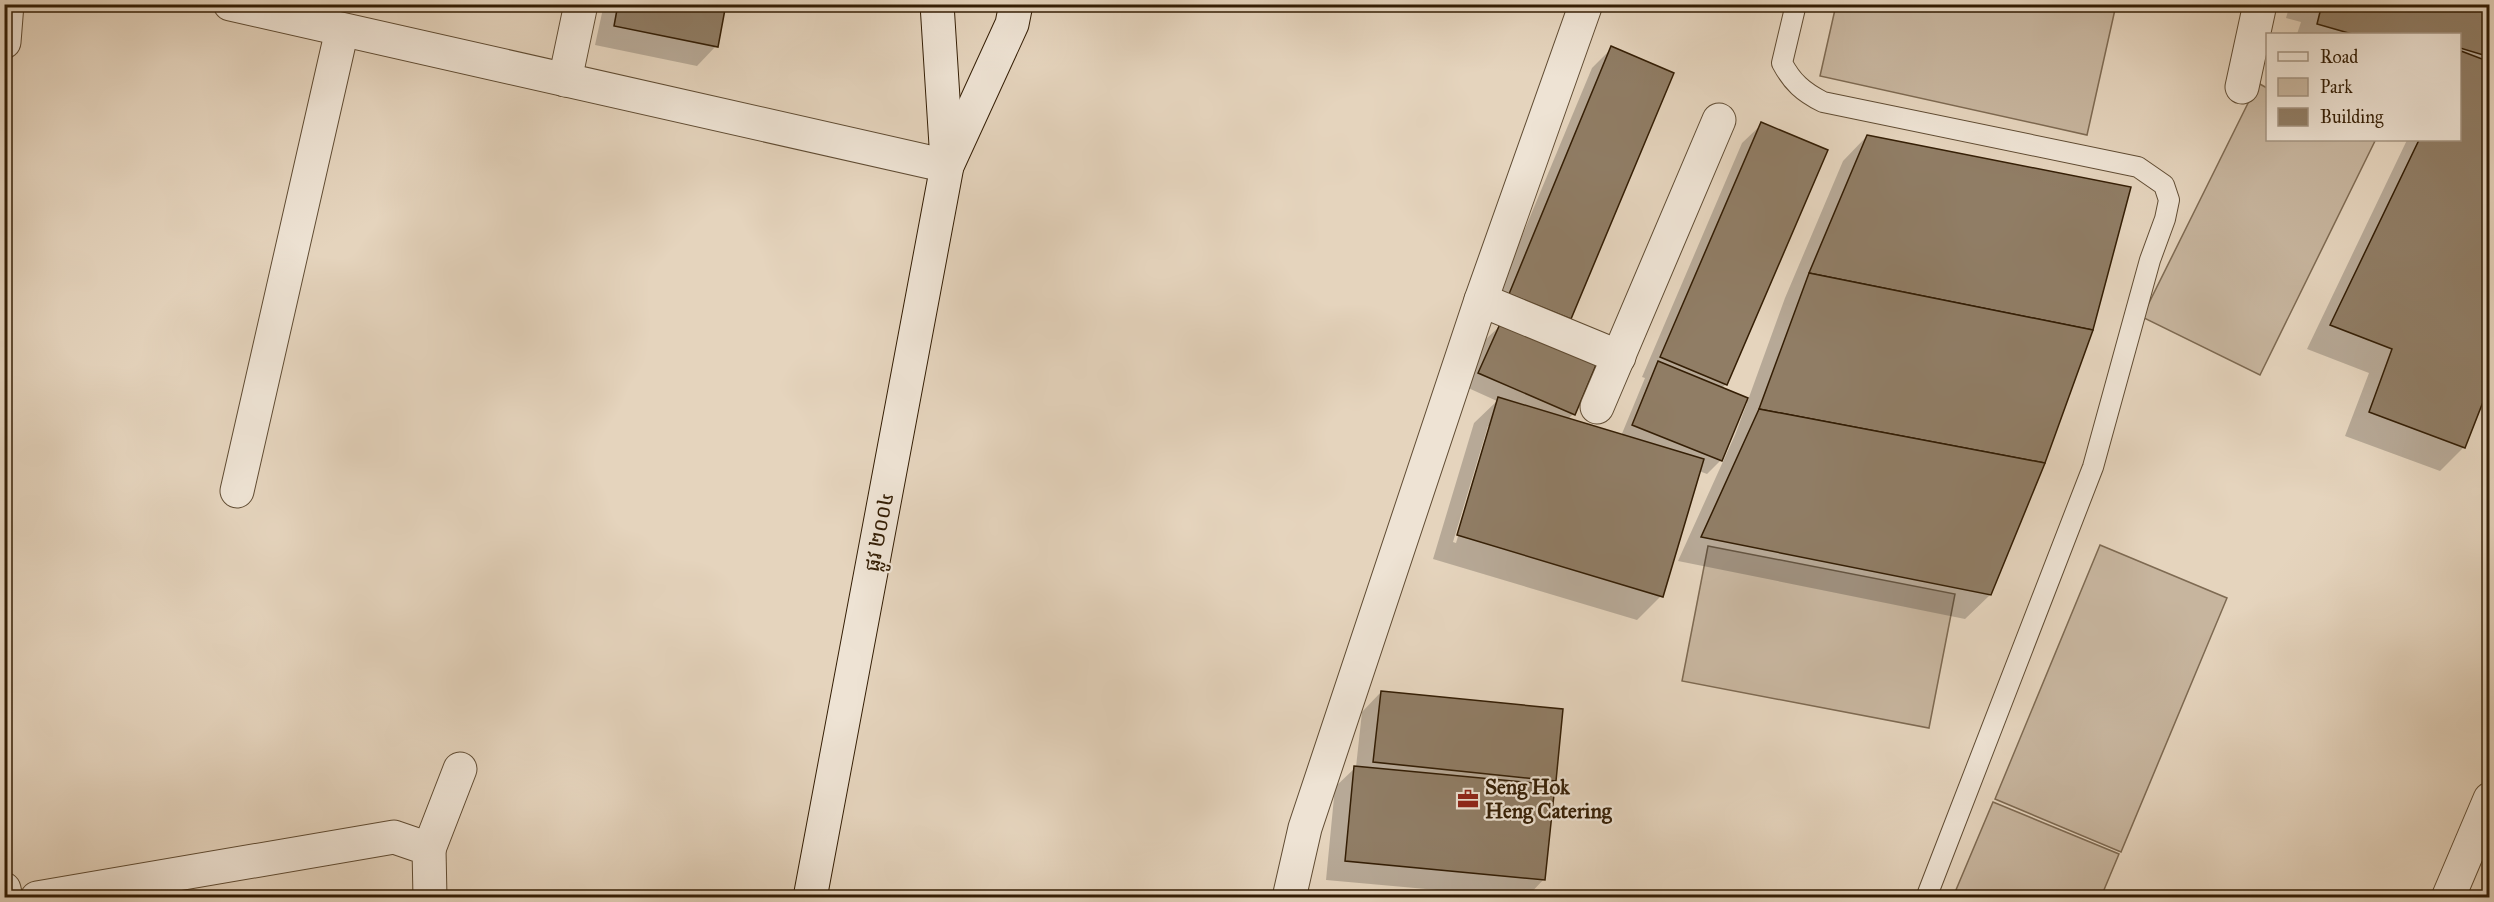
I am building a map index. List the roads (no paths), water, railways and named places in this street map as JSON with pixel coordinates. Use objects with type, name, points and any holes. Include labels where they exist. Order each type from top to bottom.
[{"type":"street","points":[[4,42],[7,4]]},
{"type":"street","points":[[230,4],[290,11],[342,30],[947,166]]},
{"type":"street","points":[[565,80],[581,4]]},
{"type":"street","name":"ផ្លូវ ២០០៤","points":[[937,4],[947,166]]},
{"type":"street","name":"ផ្លូវ ២០០៤","points":[[810,897],[947,166],[1012,24],[1016,4]]},
{"type":"street","points":[[1289,897],[1305,828],[1480,300],[1586,4]]},
{"type":"street","points":[[2242,87],[2260,4]]},
{"type":"street","points":[[237,491],[342,30]]},
{"type":"street","points":[[1597,407],[1719,120]]},
{"type":"street","points":[[1480,300],[1618,357]]},
{"type":"street","points":[[430,897],[429,849],[460,769]]},
{"type":"street","points":[[2448,897],[2490,799]]},
{"type":"street","points":[[37,897],[394,837],[429,849]]},
{"type":"street","points":[[4,889],[6,897]]},
{"type":"lane","points":[[1796,4],[1782,63],[1791,79],[1804,92],[1823,102],[2138,167],[2164,185],[2169,200],[2165,219],[2150,260],[2093,467],[1926,897]]},
{"type":"place","name":"Seng Hok Heng Catering","points":[[1468,799]]}]
